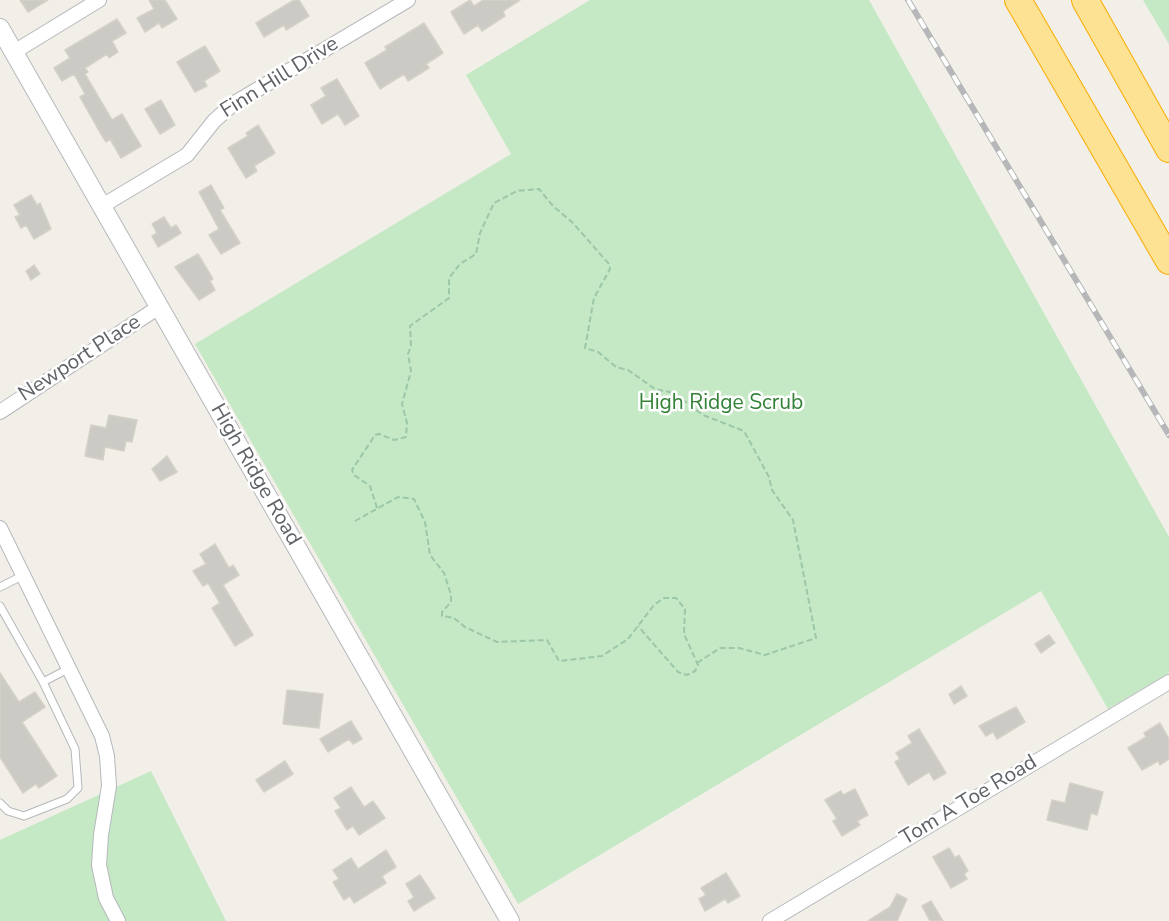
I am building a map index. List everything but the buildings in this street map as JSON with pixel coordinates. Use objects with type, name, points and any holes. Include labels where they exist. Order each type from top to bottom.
[{"type":"highway","points":[[1002,0],[1037,34]]},
{"type":"highway","points":[[1018,0],[1169,261]]},
{"type":"highway","points":[[1084,0],[1169,149]]},
{"type":"street","points":[[14,52],[99,0]]},
{"type":"street","name":"Finn Hill Drive","points":[[102,206],[186,155],[214,121],[233,104],[408,0]]},
{"type":"street","name":"High Ridge Road","points":[[0,28],[504,919]]},
{"type":"street","name":"Newport Place","points":[[0,412],[159,307]]},
{"type":"street","points":[[0,528],[95,717],[107,756],[109,786],[100,835],[99,866],[106,898],[118,921]]},
{"type":"street","name":"Tom A Toe Road","points":[[770,921],[1169,682]]},
{"type":"lane","points":[[0,586],[24,575]]},
{"type":"lane","points":[[0,606],[43,682],[75,749],[78,788],[67,799],[24,816],[8,811],[0,803]]},
{"type":"lane","points":[[43,682],[70,668]]},
{"type":"path","points":[[377,508],[370,486],[354,475],[352,470],[375,435],[379,434],[394,440],[406,437],[407,423],[402,404],[411,371],[408,356],[411,346],[410,327],[448,298],[449,279],[460,264],[476,254],[480,233],[494,203],[517,190],[539,189],[609,264],[610,269],[597,288],[589,315],[585,348],[598,352],[616,367],[628,370],[655,389],[674,393],[703,415],[744,431],[769,477],[772,490],[795,525],[816,638],[765,656],[739,648],[720,648],[697,663],[692,673],[683,675],[638,626]]},
{"type":"path","points":[[355,520],[398,496],[414,500],[424,522],[430,555],[444,573],[451,595],[451,602],[442,612],[442,616],[454,618],[465,627],[497,642],[543,639],[550,643],[557,659],[561,662],[602,656],[628,639],[649,610],[668,597],[679,600],[685,609],[684,634],[697,663]]},
{"type":"green space","name":"High Ridge Scrub","points":[[590,0],[869,0],[1169,537],[1169,673],[1108,709],[1041,591],[518,904],[195,344],[511,154],[466,75]]},
{"type":"green space","points":[[1143,0],[1169,0],[1169,44]]},
{"type":"green space","points":[[151,771],[226,921],[0,921],[0,840]]},
{"type":"railway","points":[[908,0],[1169,435]]}]
